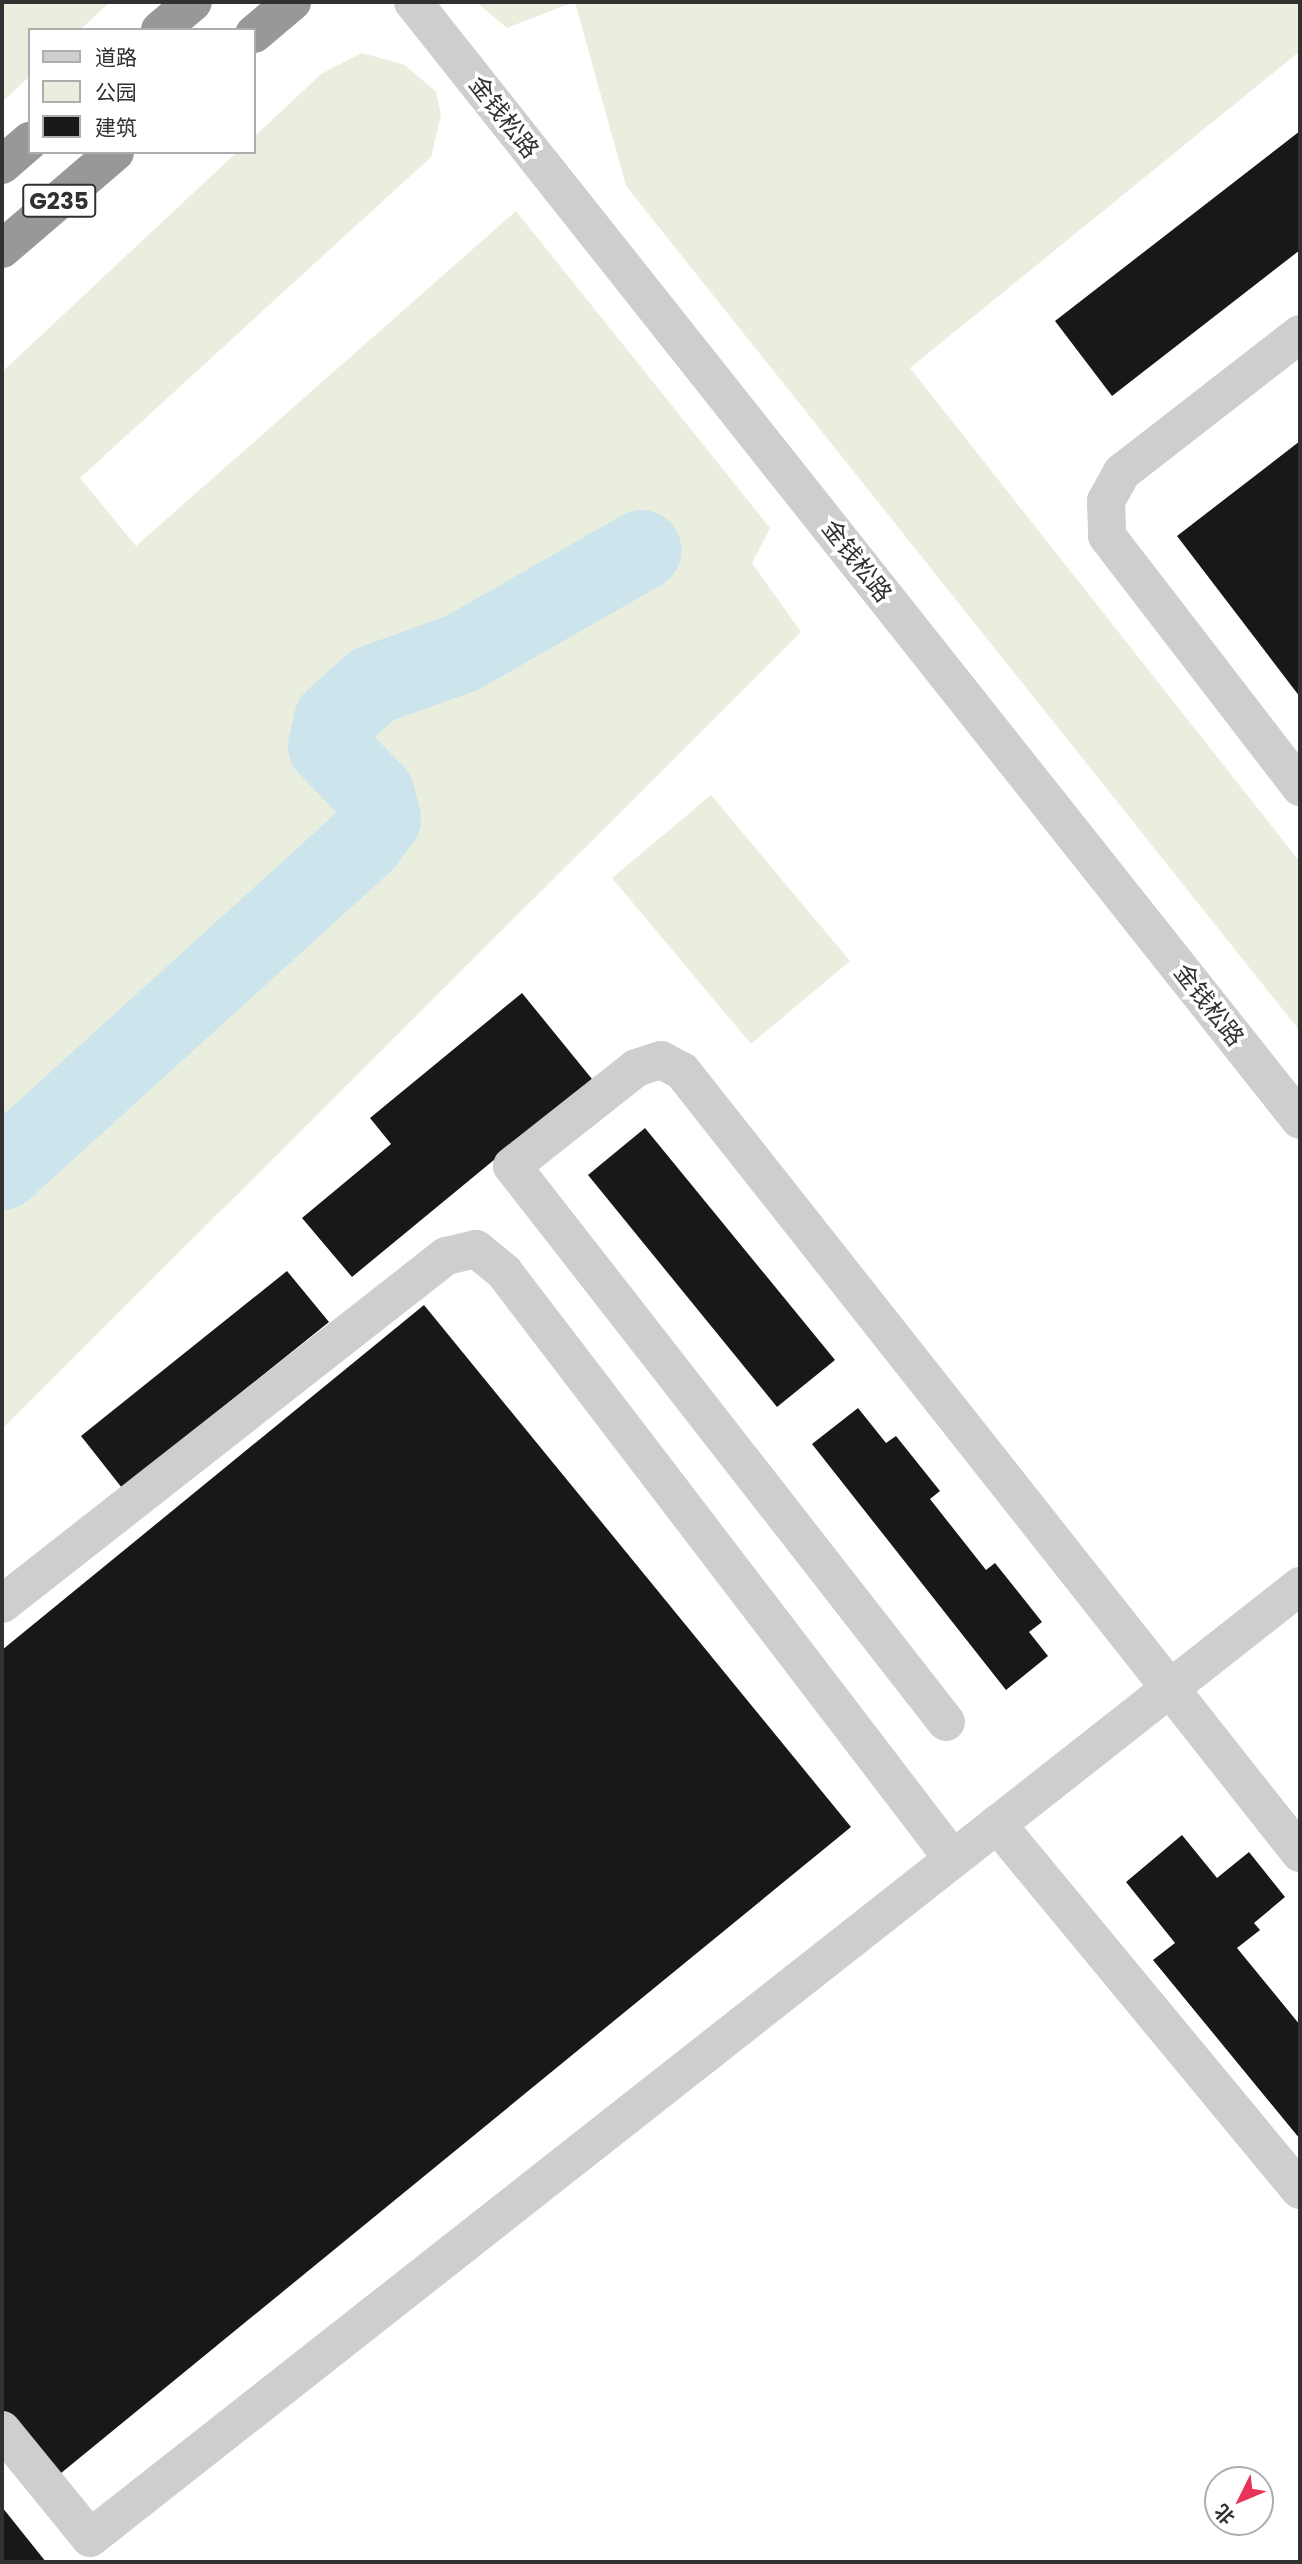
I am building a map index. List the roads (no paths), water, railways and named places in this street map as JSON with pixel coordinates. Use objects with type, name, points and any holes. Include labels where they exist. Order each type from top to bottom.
[{"type":"highway","points":[[162,28],[193,2]]},
{"type":"highway","points":[[256,32],[292,2]]},
{"type":"highway","name":"G235","points":[[2,165],[28,143]]},
{"type":"highway","name":"G235","points":[[2,249],[114,154]]},
{"type":"street","name":"金钱松路","points":[[413,2],[1300,1120]]},
{"type":"street","points":[[1300,334],[1122,472],[1106,501],[1107,536],[1300,787]]},
{"type":"street","points":[[946,1722],[512,1166],[636,1068],[661,1060],[682,1071],[1168,1690],[1300,1853]]},
{"type":"street","points":[[2,1604],[446,1256],[476,1249],[504,1272],[953,1860]]},
{"type":"street","points":[[2,2430],[99,2550],[953,1860],[1300,1586]]},
{"type":"street","points":[[998,1824],[1300,2189]]},
{"type":"waterway","points":[[2,1170],[364,842],[381,819],[375,795],[328,746],[334,720],[373,685],[462,653],[642,550]]}]
